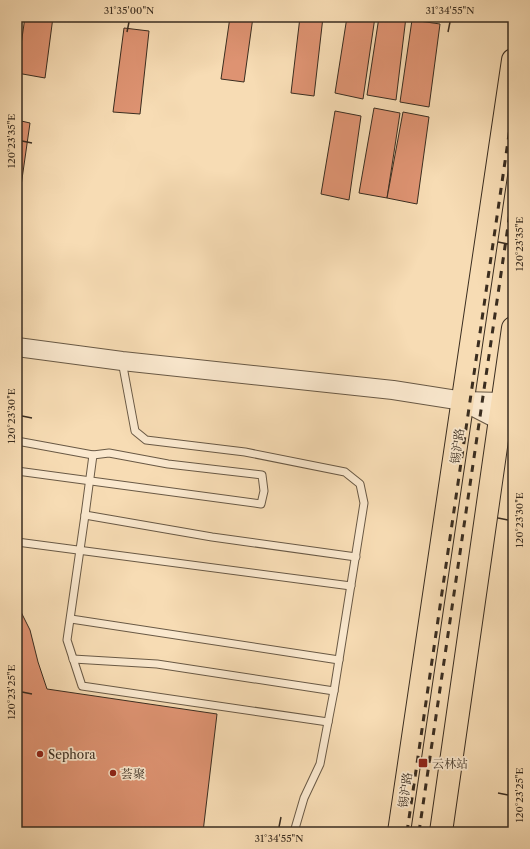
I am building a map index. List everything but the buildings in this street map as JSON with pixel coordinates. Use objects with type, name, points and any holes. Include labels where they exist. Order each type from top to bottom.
[{"type":"main road","name":"锡沪路","points":[[399,832],[513,60]]},
{"type":"main road","points":[[441,832],[507,412],[513,328]]},
{"type":"street","points":[[17,347],[393,390],[463,401],[507,412]]},
{"type":"lane","points":[[122,360],[135,431],[146,440],[244,452],[345,472],[360,484],[364,503],[334,691],[320,764],[304,798],[294,832]]},
{"type":"lane","points":[[17,441],[93,455],[109,453],[168,464],[262,475],[264,491],[261,504],[17,471]]},
{"type":"lane","points":[[93,455],[67,640],[82,686],[328,722]]},
{"type":"lane","points":[[85,515],[212,537],[356,557]]},
{"type":"lane","points":[[17,542],[351,586]]},
{"type":"lane","points":[[70,620],[339,660]]},
{"type":"lane","points":[[72,659],[157,664],[334,691]]},
{"type":"railway","points":[[407,832],[513,107]]},
{"type":"railway","points":[[419,832],[513,192]]},
{"type":"place","name":"Sephora","points":[[40,754]]},
{"type":"place","name":"云林站","points":[[423,763]]},
{"type":"place","name":"荟聚","points":[[113,773]]}]
